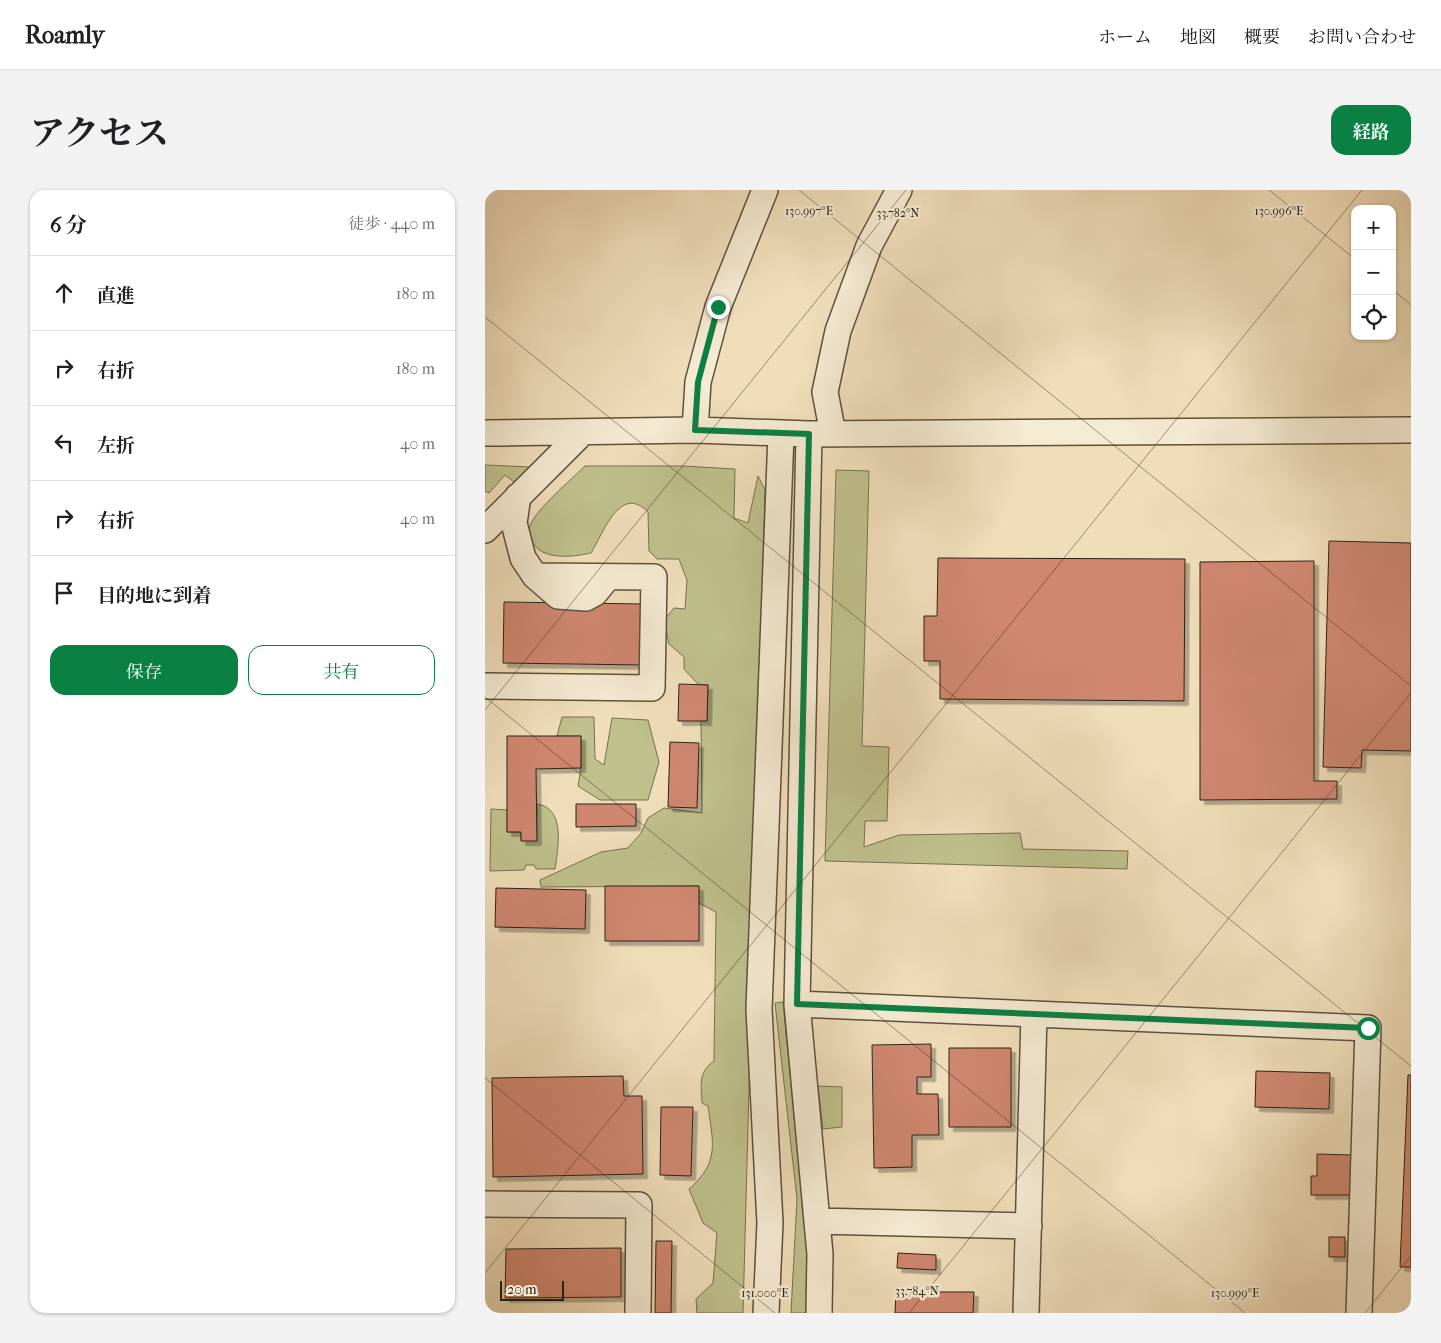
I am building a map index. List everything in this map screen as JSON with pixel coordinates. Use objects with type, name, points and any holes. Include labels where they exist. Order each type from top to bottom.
[{"type":"street","points":[[695,430],[698,382],[718,307],[765,190]]},
{"type":"street","points":[[819,1313],[820,1254],[797,1004],[821,434],[825,392],[838,331],[869,246],[899,190]]},
{"type":"street","points":[[485,433],[695,430],[821,434],[1411,430]]},
{"type":"street","points":[[485,530],[583,432]]},
{"type":"street","points":[[766,1313],[770,1223],[759,1009],[781,434]]},
{"type":"street","points":[[485,686],[652,688],[654,577],[535,576],[523,558],[514,523],[518,496]]},
{"type":"street","points":[[797,1004],[1368,1028],[1359,1313]]},
{"type":"street","points":[[1026,1313],[1035,1014]]},
{"type":"street","points":[[485,1204],[639,1205],[638,1313]]},
{"type":"street","points":[[817,1221],[1029,1226]]},
{"type":"green space","points":[[485,465],[530,467],[527,478],[519,486],[505,475],[489,493],[485,491]]},
{"type":"green space","points":[[585,466],[683,466],[735,469],[734,518],[748,523],[758,476],[765,490],[743,1313],[697,1313],[696,1299],[713,1283],[717,1233],[703,1223],[689,1189],[706,1170],[712,1151],[708,1106],[702,1103],[701,1085],[705,1070],[714,1061],[716,912],[699,903],[699,886],[541,887],[540,880],[601,852],[628,848],[641,833],[648,818],[664,808],[702,813],[701,721],[707,721],[708,685],[698,684],[684,669],[684,657],[669,644],[664,620],[674,608],[685,609],[687,580],[679,559],[657,559],[649,551],[648,512],[638,505],[629,504],[621,507],[613,514],[591,553],[575,556],[550,555],[542,552],[532,541],[529,532],[533,519]]},
{"type":"green space","points":[[836,470],[869,471],[862,746],[889,747],[887,821],[865,821],[864,847],[899,835],[1020,833],[1023,849],[1128,851],[1127,869],[825,861]]},
{"type":"green space","points":[[562,717],[594,717],[595,759],[604,765],[612,718],[648,720],[659,762],[648,800],[600,800],[578,786],[581,768],[581,736],[557,736]]},
{"type":"green space","points":[[537,804],[546,807],[556,821],[558,851],[555,869],[536,869],[534,865],[526,865],[524,870],[490,871],[491,809],[507,810],[507,832],[521,832],[521,840],[537,840]]},
{"type":"green space","points":[[783,1002],[813,1309],[806,1309],[806,1313],[791,1313],[797,1199],[775,1003]]},
{"type":"green space","points":[[818,1086],[842,1087],[842,1127],[823,1129]]},
{"type":"building","points":[[1329,541],[1411,543],[1411,751],[1362,750],[1361,768],[1323,767]]},
{"type":"building","points":[[938,558],[1185,559],[1184,701],[940,699],[940,661],[924,661],[924,616],[937,616]]},
{"type":"building","points":[[1314,561],[1314,781],[1337,781],[1337,799],[1200,800],[1200,562]]},
{"type":"building","points":[[504,602],[644,604],[644,665],[503,663]]},
{"type":"building","points":[[679,684],[708,685],[707,721],[678,721]]},
{"type":"building","points":[[507,736],[581,736],[581,768],[536,769],[537,841],[521,841],[521,832],[507,832]]},
{"type":"building","points":[[670,742],[699,743],[697,808],[668,807]]},
{"type":"building","points":[[576,804],[636,804],[636,826],[576,827]]},
{"type":"building","points":[[605,886],[699,886],[699,941],[605,941]]},
{"type":"building","points":[[496,888],[586,890],[585,929],[495,927]]},
{"type":"building","points":[[931,1044],[931,1077],[917,1077],[917,1094],[938,1094],[939,1135],[912,1135],[912,1167],[874,1168],[872,1045]]},
{"type":"building","points":[[949,1048],[1011,1048],[1011,1127],[949,1127]]},
{"type":"building","points":[[1256,1071],[1330,1073],[1329,1109],[1255,1107]]},
{"type":"building","points":[[1408,1075],[1411,1075],[1411,1267],[1400,1267]]},
{"type":"building","points":[[623,1076],[624,1096],[642,1096],[643,1174],[493,1177],[492,1078]]},
{"type":"building","points":[[661,1107],[693,1107],[691,1176],[660,1175]]},
{"type":"building","points":[[1317,1154],[1352,1155],[1351,1195],[1311,1195],[1311,1176],[1317,1176]]},
{"type":"building","points":[[1329,1237],[1345,1237],[1345,1257],[1329,1257]]},
{"type":"building","points":[[656,1241],[672,1241],[671,1313],[655,1313]]},
{"type":"building","points":[[621,1248],[621,1297],[505,1298],[506,1249]]},
{"type":"building","points":[[898,1253],[936,1255],[936,1270],[897,1268]]},
{"type":"building","points":[[896,1292],[974,1292],[973,1313],[895,1313]]},
{"type":"route","points":[[718,307],[698,382],[695,430],[809,434],[797,1004],[1368,1028]]}]
